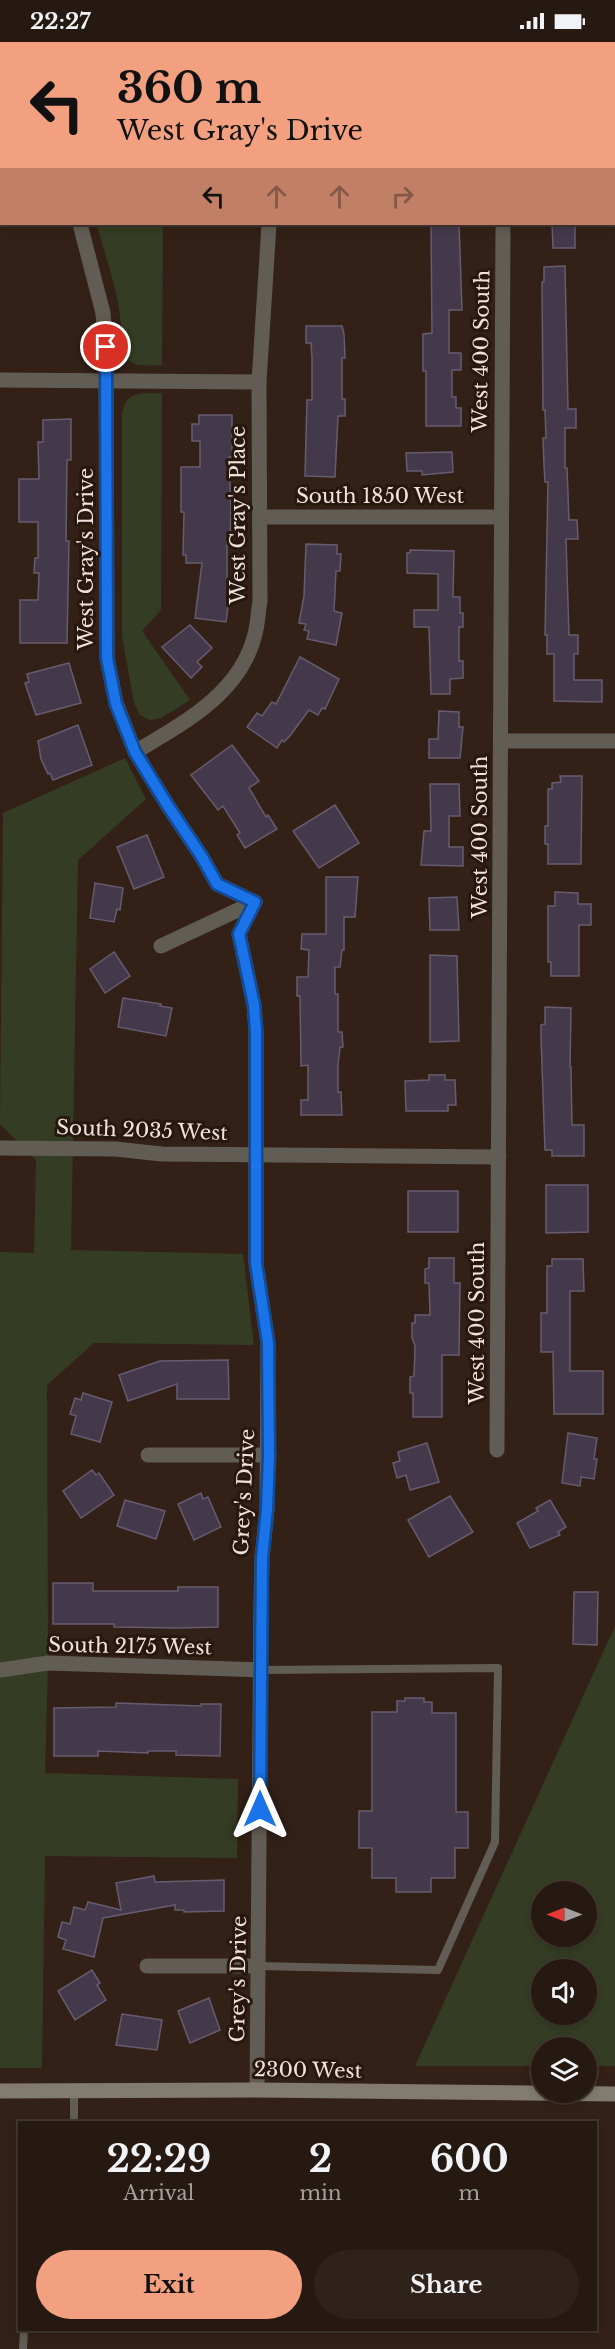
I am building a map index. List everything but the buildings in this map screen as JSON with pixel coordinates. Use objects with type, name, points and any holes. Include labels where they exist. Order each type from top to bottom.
[{"type":"main road","name":"2300 West","points":[[0,2091],[257,2090],[615,2094]]},
{"type":"street","name":"West Gray's Drive","points":[[80,225],[103,313],[106,347],[107,658],[116,704],[135,752],[217,884],[255,902]]},
{"type":"street","name":"West Gray's Place","points":[[135,752],[212,703],[229,685],[244,663],[255,634],[260,601],[259,382],[268,225]]},
{"type":"street","name":"West 400 South","points":[[497,1450],[503,225]]},
{"type":"street","points":[[0,380],[259,382]]},
{"type":"street","name":"South 1850 West","points":[[260,517],[500,517]]},
{"type":"street","points":[[502,741],[615,741]]},
{"type":"street","points":[[160,946],[255,902]]},
{"type":"street","name":"Grey's Drive","points":[[255,902],[239,934],[254,1005],[256,1030],[256,1263],[268,1343],[269,1455],[262,1558],[260,1670],[257,2090]]},
{"type":"street","name":"South 2035 West","points":[[0,1148],[105,1149],[162,1154],[499,1157]]},
{"type":"street","points":[[148,1455],[269,1455]]},
{"type":"street","name":"South 2175 West","points":[[0,1670],[48,1663],[260,1670]]},
{"type":"street","points":[[147,1966],[259,1966]]},
{"type":"lane","points":[[259,1966],[438,1970],[495,1842],[498,1668],[260,1670]]},
{"type":"lane","points":[[74,2090],[74,2121]]},
{"type":"lane","points":[[23,2349],[24,2331]]},
{"type":"green space","points":[[97,225],[163,225],[162,365],[137,365],[127,358],[122,346],[118,300]]},
{"type":"green space","points":[[162,393],[161,610],[142,631],[190,700],[161,718],[150,720],[140,715],[134,703],[122,636],[122,414],[127,400],[136,394]]},
{"type":"green space","points":[[125,758],[146,799],[78,860],[71,1250],[243,1254],[254,1345],[94,1343],[47,1385],[48,1663],[45,1773],[238,1779],[237,1858],[45,1856],[42,2068],[0,2068],[0,1252],[34,1253],[36,1160],[0,1124],[3,813]]},
{"type":"green space","points":[[615,1626],[615,2066],[597,2066],[597,2037],[531,2037],[531,2066],[415,2066]]},
{"type":"route","points":[[106,347],[107,658],[116,704],[135,752],[217,884],[255,902],[239,934],[254,1005],[256,1030],[256,1263],[268,1343],[269,1455],[262,1558],[260,1809]]}]
